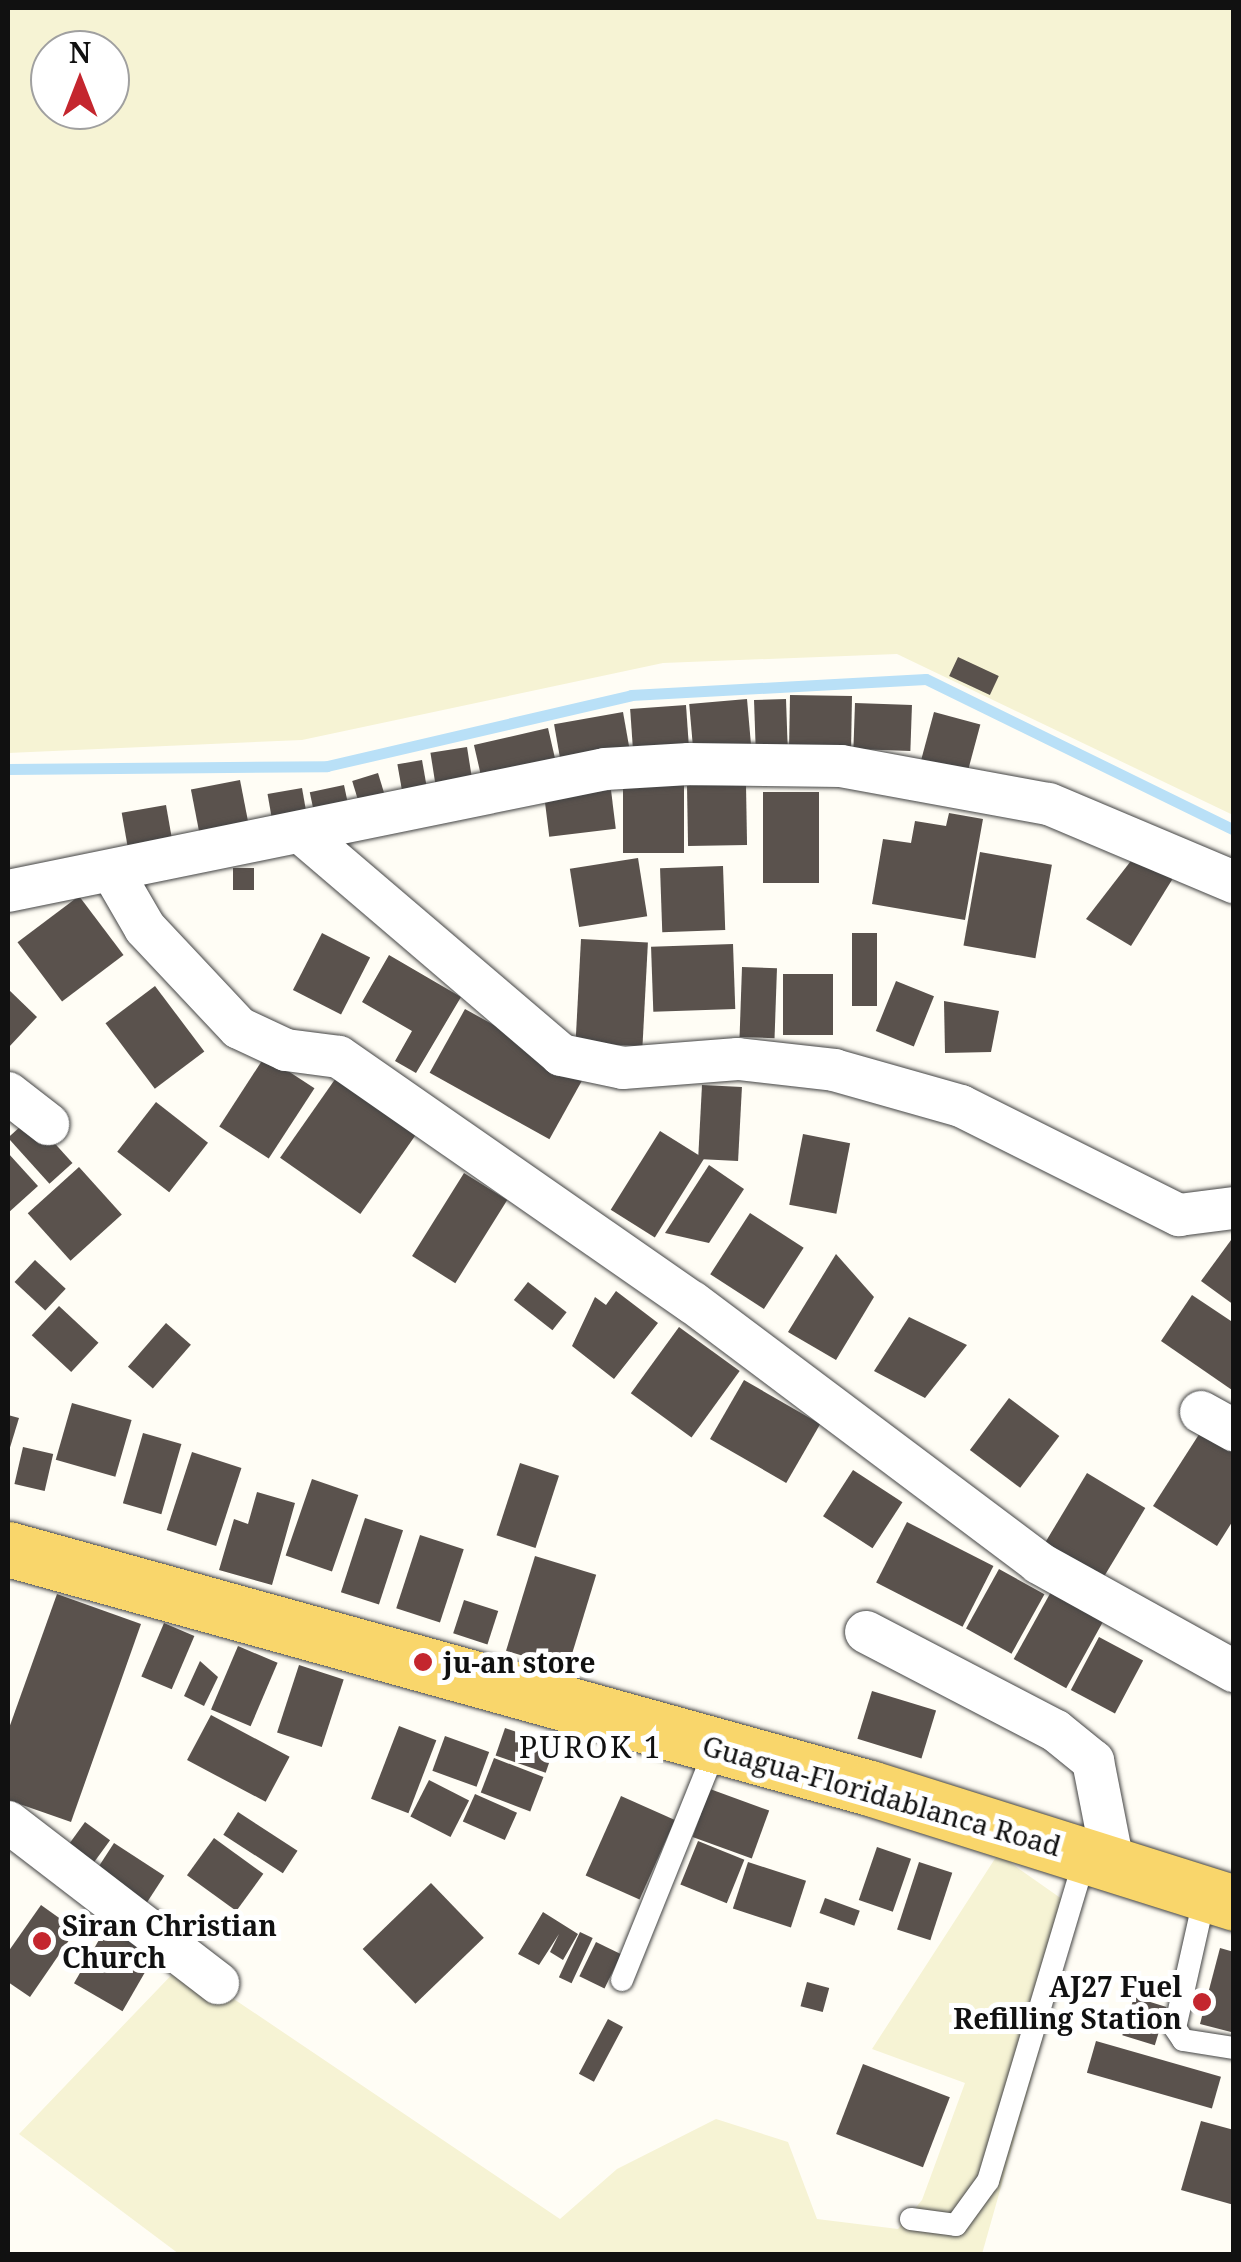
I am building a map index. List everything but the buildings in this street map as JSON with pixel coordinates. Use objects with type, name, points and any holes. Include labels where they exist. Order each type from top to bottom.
[{"type":"main road","name":"Guagua-Floridablanca Road","points":[[8,1549],[716,1746],[1100,1859],[1219,1899]]},
{"type":"street","points":[[8,891],[304,836],[605,769],[841,766],[1050,804],[1234,882]]},
{"type":"street","points":[[304,836],[561,1055],[624,1068],[738,1059],[834,1070],[961,1106],[1178,1215],[1234,1208]]},
{"type":"street","points":[[112,871],[145,928],[240,1028],[286,1050],[338,1058],[692,1302],[1039,1563],[1234,1672]]},
{"type":"street","points":[[8,1093],[48,1124]]},
{"type":"street","points":[[866,1632],[1056,1730],[1093,1761],[1100,1859]]},
{"type":"street","points":[[8,1822],[218,1983]]},
{"type":"lane","points":[[622,1980],[716,1746]]},
{"type":"lane","points":[[910,2219],[956,2225],[988,2181],[1100,1859]]},
{"type":"lane","points":[[1219,1899],[1174,2028],[1183,2040],[1234,2048]]},
{"type":"shaded area","points":[[8,8],[1233,8],[1233,815],[897,654],[663,663],[302,740],[8,753]]},
{"type":"shaded area","points":[[998,1854],[1079,1911],[982,2254],[179,2254],[19,2134],[182,1964],[560,2219],[617,2169],[716,2119],[788,2142],[817,2219],[898,2229],[922,2200],[965,2083],[872,2049]]},
{"type":"waterway","points":[[8,769],[327,766],[631,695],[926,679],[1234,830]]},
{"type":"place","name":"ju-an store","points":[[423,1662]]},
{"type":"place","name":"Siran Christian Church","points":[[42,1941]]},
{"type":"place","name":"AJ27 Fuel Refilling Station","points":[[1202,2002]]},
{"type":"district","name":"PUROK 1","points":[[591,1747]]}]
